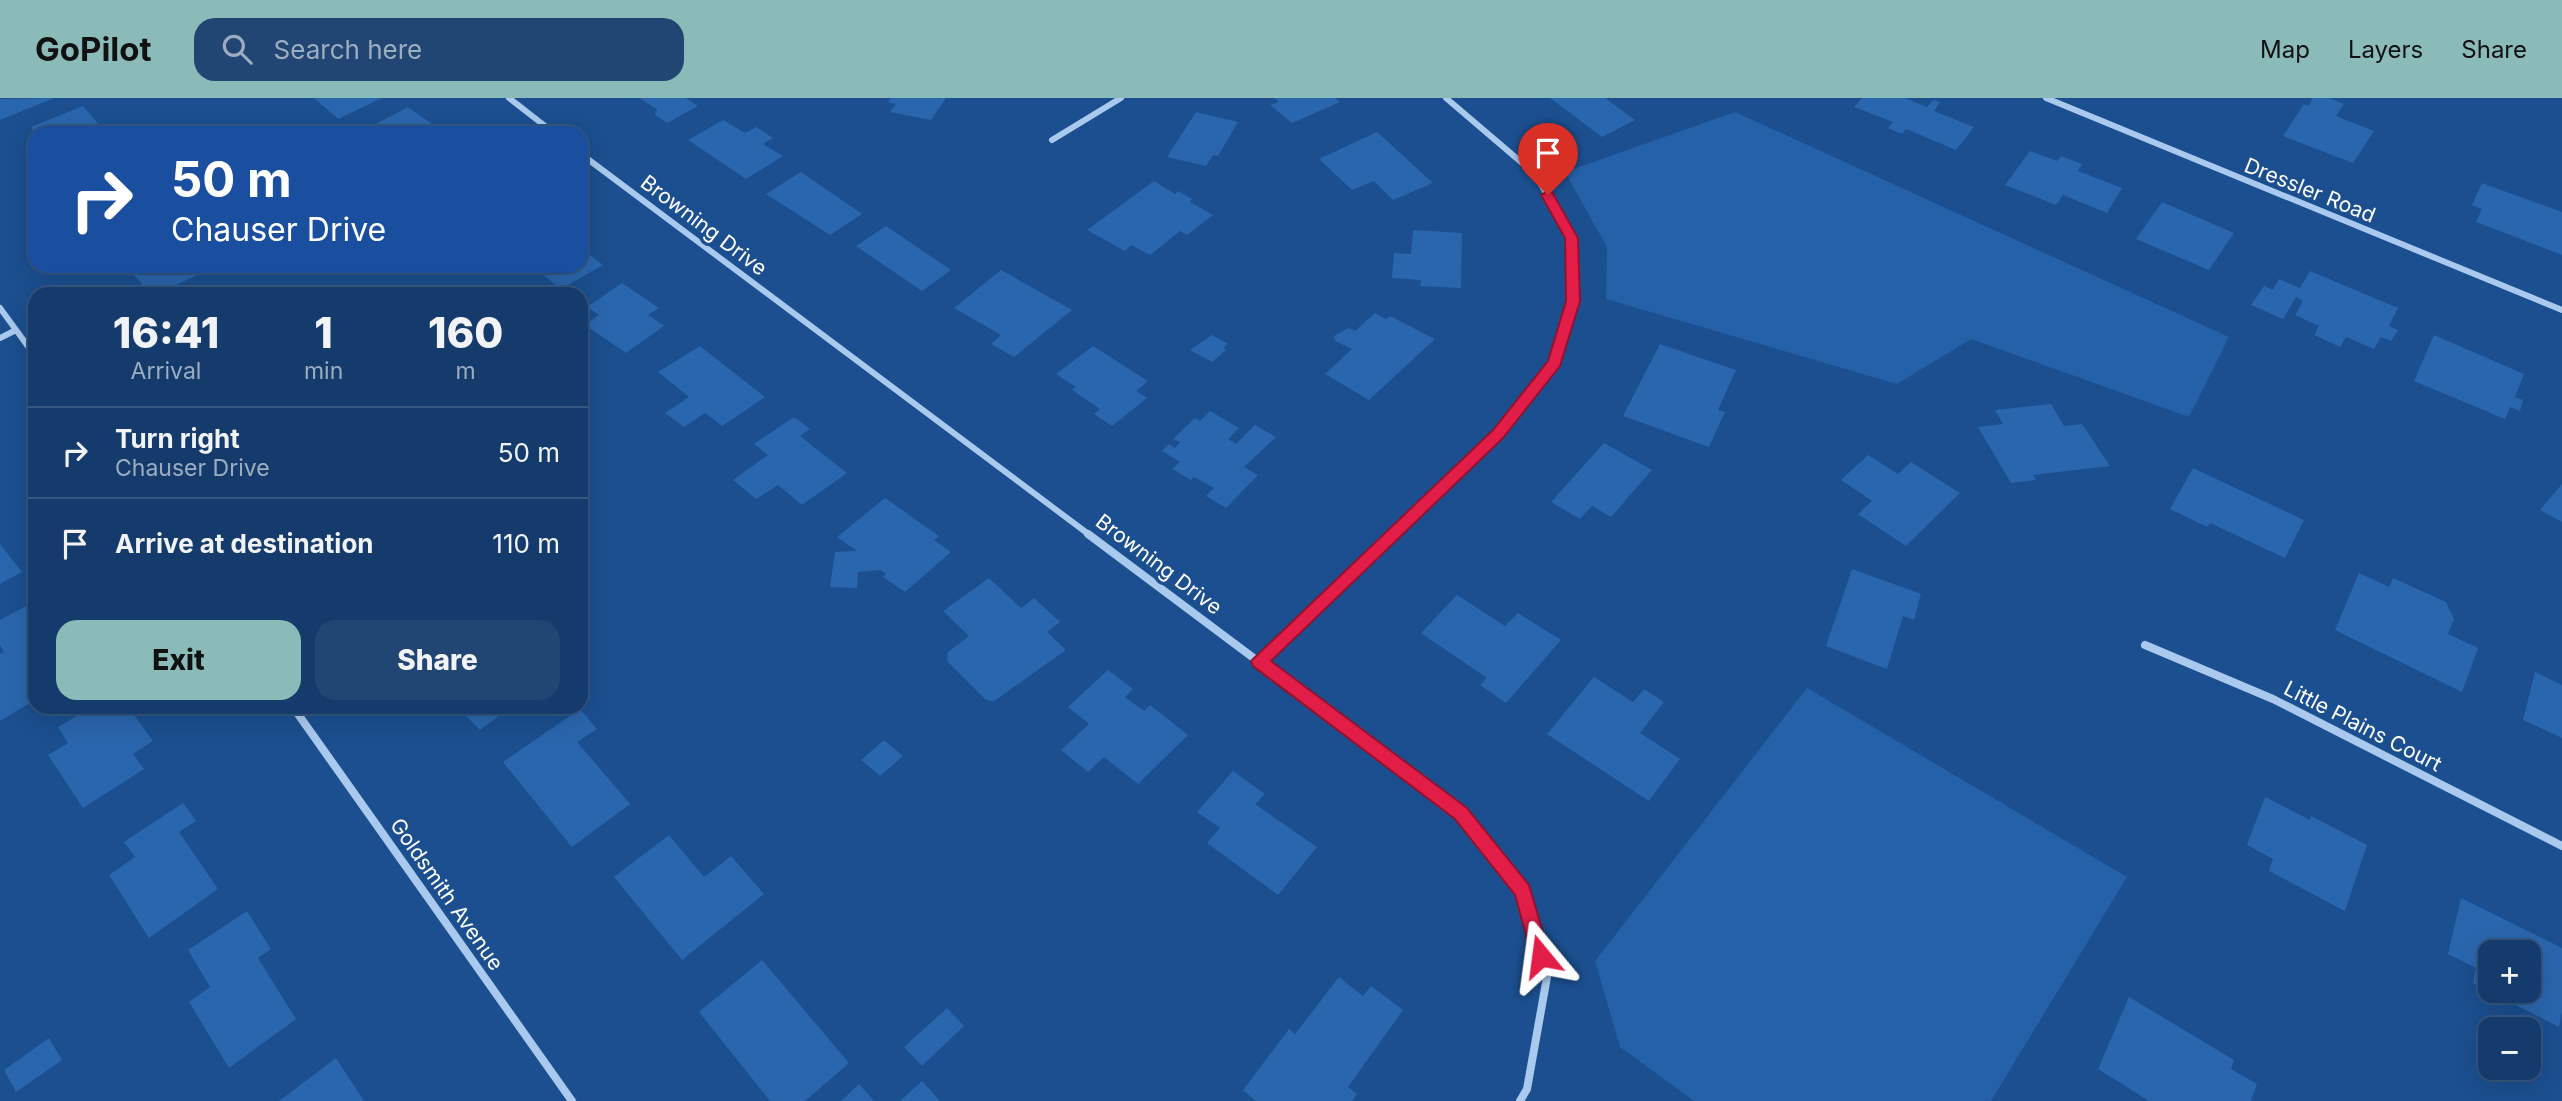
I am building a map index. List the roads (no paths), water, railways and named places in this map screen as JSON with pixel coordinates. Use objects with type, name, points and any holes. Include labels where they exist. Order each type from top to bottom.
[{"type":"street","points":[[509,98],[545,126]]},
{"type":"street","points":[[1052,141],[1121,98]]},
{"type":"street","points":[[1259,661],[1498,434],[1555,363],[1573,301],[1572,238],[1535,174],[1446,98]]},
{"type":"street","name":"Dressler Road","points":[[2046,98],[2562,310]]},
{"type":"street","name":"Browning Drive","points":[[588,159],[1461,813],[1523,891],[1547,977],[1527,1089],[1520,1101]]},
{"type":"street","points":[[0,308],[28,346]]},
{"type":"street","points":[[0,338],[16,330]]},
{"type":"street","name":"Little Plains Court","points":[[2145,645],[2273,699],[2562,846]]},
{"type":"street","name":"Goldsmith Avenue","points":[[298,714],[572,1101]]}]
